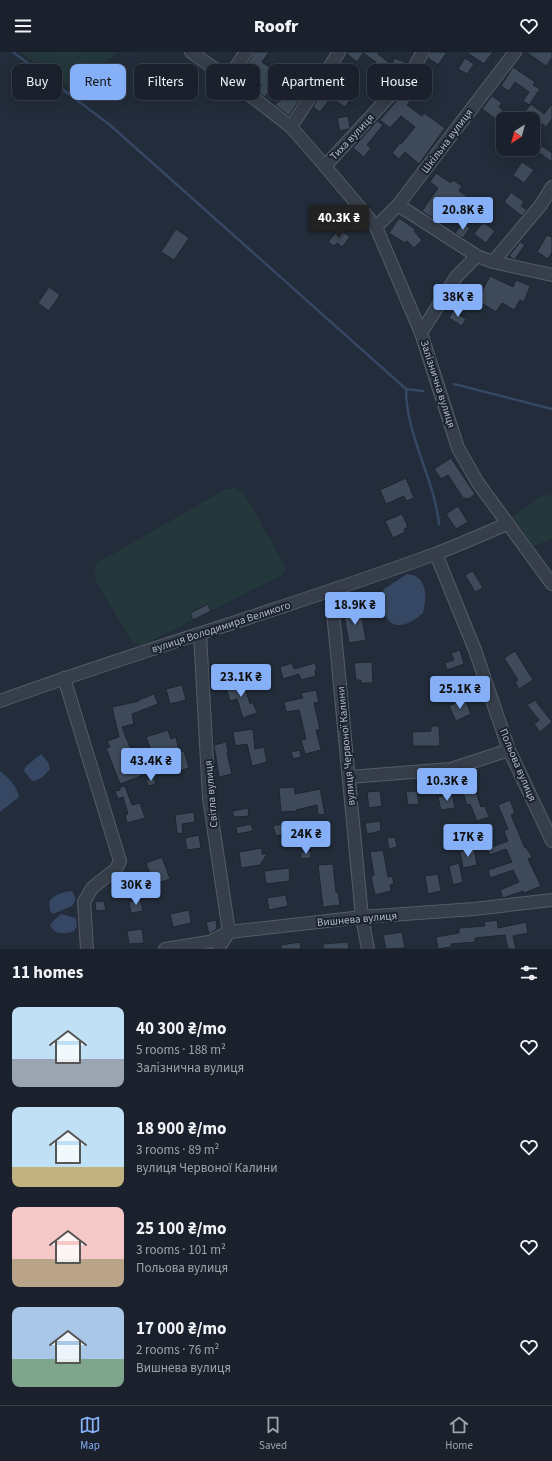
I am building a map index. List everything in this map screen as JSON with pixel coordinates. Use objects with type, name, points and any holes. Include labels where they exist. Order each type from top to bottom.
[{"type":"street","name":"Залізнична вулиця","points":[[191,52],[208,64]]},
{"type":"street","points":[[238,64],[246,52]]},
{"type":"street","points":[[291,127],[339,52]]},
{"type":"street","name":"Тиха вулиця","points":[[325,166],[410,74],[423,52]]},
{"type":"street","name":"Шкільна вулиця","points":[[376,227],[398,205],[516,52]]},
{"type":"street","name":"Залізнична вулиця","points":[[256,100],[291,127],[376,227],[422,333],[458,448],[478,483],[552,584]]},
{"type":"street","points":[[494,262],[540,206],[552,187]]},
{"type":"street","points":[[398,205],[477,256],[494,262],[552,275]]},
{"type":"street","points":[[422,333],[456,276],[477,256]]},
{"type":"street","name":"вулиця Володимира Великого","points":[[0,701],[64,678],[331,591],[436,554],[507,524]]},
{"type":"street","name":"Польова вулиця","points":[[436,554],[475,650],[509,750],[552,841]]},
{"type":"street","name":"вулиця Червоної Калини","points":[[331,591],[362,917],[368,949]]},
{"type":"street","name":"Світла вулиця","points":[[200,634],[209,798],[229,932]]},
{"type":"street","points":[[64,678],[120,861],[116,869],[92,888],[84,902],[87,949]]},
{"type":"street","points":[[349,777],[451,769],[509,750]]},
{"type":"street","name":"Вишнева вулиця","points":[[165,949],[209,942],[229,932],[362,917],[474,910],[552,900]]},
{"type":"street","points":[[219,949],[229,932]]},
{"type":"green space","points":[[20,52],[117,52],[105,64],[70,64],[70,89],[62,83],[62,64],[36,64]]},
{"type":"green space","points":[[235,488],[243,492],[284,564],[285,571],[282,575],[143,645],[137,644],[131,640],[96,581],[94,572],[97,563],[226,489]]},
{"type":"green space","points":[[552,494],[552,539],[534,546],[512,517],[538,498]]},
{"type":"water","points":[[407,574],[416,576],[421,580],[425,589],[425,603],[423,613],[408,623],[398,625],[391,622],[385,615],[381,598],[384,589]]},
{"type":"water","points":[[41,754],[48,762],[50,769],[39,779],[32,781],[24,771],[25,767]]},
{"type":"water","points":[[0,771],[12,782],[19,797],[0,812]]},
{"type":"water","points":[[72,891],[76,899],[72,906],[53,914],[50,911],[49,902],[51,899],[59,894]]},
{"type":"water","points":[[61,914],[76,918],[77,926],[74,931],[57,933],[52,929],[50,925]]},
{"type":"building","points":[[253,52],[269,52],[262,62],[268,66],[268,92],[265,97],[260,93],[260,87],[262,85],[260,84],[260,64],[247,64]]},
{"type":"building","points":[[379,52],[378,54],[391,64],[375,64],[376,62],[363,53],[357,62],[346,53]]},
{"type":"building","points":[[430,52],[447,52],[438,65],[428,58]]},
{"type":"building","points":[[466,52],[493,52],[484,64]]},
{"type":"building","points":[[526,52],[552,52],[552,58],[546,66]]},
{"type":"building","points":[[394,58],[407,64],[392,64]]},
{"type":"building","points":[[465,58],[474,64],[467,74],[458,69]]},
{"type":"building","points":[[513,67],[535,82],[533,85],[540,89],[529,105],[523,101],[529,92],[515,82],[509,91],[501,86]]},
{"type":"building","points":[[492,96],[502,103],[499,107],[503,110],[502,112],[496,112],[496,119],[482,109]]},
{"type":"building","points":[[281,100],[299,100],[289,116],[275,105],[278,101],[280,102]]},
{"type":"building","points":[[317,100],[329,100],[320,112],[313,107]]},
{"type":"building","points":[[334,100],[350,100],[345,107]]},
{"type":"building","points":[[397,100],[411,100],[407,105],[422,116],[424,113],[445,128],[419,164],[405,152],[399,159],[392,153],[415,127],[401,116],[390,128],[380,120]]},
{"type":"building","points":[[531,104],[544,114],[552,104],[552,119],[546,127],[540,122],[540,112],[525,112]]},
{"type":"building","points":[[348,116],[350,128],[340,131],[337,118]]},
{"type":"building","points":[[377,121],[383,125],[367,145],[371,148],[364,157],[353,148]]},
{"type":"building","points":[[542,146],[552,153],[552,162],[540,153]]},
{"type":"building","points":[[522,162],[534,170],[524,183],[513,175]]},
{"type":"building","points":[[436,173],[451,183],[453,180],[462,186],[459,191],[477,204],[465,221],[444,206],[434,219],[422,211],[438,188],[430,182]]},
{"type":"building","points":[[511,192],[524,202],[521,206],[527,210],[522,216],[504,202]]},
{"type":"building","points":[[327,210],[331,213],[332,211],[343,220],[335,231],[320,219]]},
{"type":"building","points":[[399,218],[415,229],[414,231],[422,240],[414,248],[407,241],[405,243],[389,233]]},
{"type":"building","points":[[483,222],[495,231],[486,243],[474,234]]},
{"type":"building","points":[[463,223],[470,228],[463,238],[455,233]]},
{"type":"building","points":[[176,229],[189,238],[174,260],[161,252]]},
{"type":"building","points":[[339,229],[350,237],[342,247],[337,243],[334,246],[328,242]]},
{"type":"building","points":[[547,235],[552,237],[552,252],[548,259],[537,252]]},
{"type":"building","points":[[520,242],[525,245],[515,259],[513,259],[509,256]]},
{"type":"building","points":[[490,276],[513,287],[516,280],[530,286],[524,302],[520,300],[514,310],[502,303],[496,312],[467,294],[470,288],[480,295]]},
{"type":"building","points":[[49,287],[60,295],[49,311],[38,303]]},
{"type":"building","points":[[453,311],[466,319],[462,326],[449,318]]},
{"type":"building","points":[[451,458],[475,494],[469,499],[463,498],[448,475],[441,479],[434,469]]},
{"type":"building","points":[[406,478],[414,498],[406,501],[404,496],[386,504],[380,490]]},
{"type":"building","points":[[458,506],[468,522],[456,529],[446,514]]},
{"type":"building","points":[[402,514],[408,527],[404,529],[405,532],[393,538],[385,521]]},
{"type":"building","points":[[473,571],[483,588],[475,592],[465,575]]},
{"type":"building","points":[[208,604],[211,611],[193,620],[190,613]]},
{"type":"building","points":[[360,607],[366,640],[349,643],[344,616],[349,616],[347,610]]},
{"type":"building","points":[[460,650],[464,664],[447,670],[445,663],[454,660],[451,653]]},
{"type":"building","points":[[515,651],[533,680],[519,689],[515,682],[518,680],[504,658]]},
{"type":"building","points":[[372,662],[373,683],[361,683],[361,680],[356,680],[354,663]]},
{"type":"building","points":[[292,663],[294,669],[315,663],[317,669],[315,670],[316,676],[301,680],[299,674],[283,679],[280,667]]},
{"type":"building","points":[[234,681],[235,685],[243,682],[250,704],[253,702],[257,713],[243,718],[237,699],[230,701],[225,684]]},
{"type":"building","points":[[182,685],[186,700],[170,704],[166,689]]},
{"type":"building","points":[[316,690],[319,702],[314,703],[320,729],[316,730],[321,750],[305,754],[301,740],[306,739],[299,710],[286,712],[284,702],[303,698],[301,693]]},
{"type":"building","points":[[154,694],[158,704],[132,714],[134,724],[122,727],[141,776],[120,784],[106,748],[110,747],[107,741],[119,737],[112,707],[139,701]]},
{"type":"building","points":[[465,699],[471,714],[456,721],[449,706]]},
{"type":"building","points":[[535,700],[552,722],[540,732],[534,724],[539,720],[527,705]]},
{"type":"building","points":[[431,726],[439,726],[440,746],[413,746],[412,732],[431,731]]},
{"type":"building","points":[[253,729],[255,749],[264,747],[267,762],[252,766],[247,744],[235,746],[233,732]]},
{"type":"building","points":[[168,730],[171,739],[176,737],[179,752],[184,751],[189,768],[172,773],[168,760],[156,764],[146,737]]},
{"type":"building","points":[[226,742],[232,774],[219,777],[214,745]]},
{"type":"building","points":[[300,750],[301,757],[293,759],[291,752]]},
{"type":"building","points":[[471,777],[481,807],[485,806],[489,817],[477,821],[470,804],[467,805],[461,786],[463,785],[462,780]]},
{"type":"building","points":[[154,778],[156,784],[148,786],[146,780]]},
{"type":"building","points":[[125,786],[132,805],[140,803],[145,818],[127,823],[125,815],[128,814],[123,797],[118,799],[115,791],[120,790],[120,787]]},
{"type":"building","points":[[294,787],[295,794],[320,789],[325,814],[318,815],[317,805],[296,810],[297,811],[281,812],[279,788]]},
{"type":"building","points":[[380,791],[382,806],[369,808],[367,792]]},
{"type":"building","points":[[417,791],[419,804],[408,805],[406,792]]},
{"type":"building","points":[[452,794],[455,808],[441,810],[438,797]]},
{"type":"building","points":[[510,800],[515,813],[511,815],[525,848],[526,847],[532,857],[528,859],[541,886],[524,893],[523,891],[503,898],[500,890],[519,882],[513,870],[490,878],[488,870],[512,862],[506,849],[490,855],[487,849],[508,841],[504,831],[508,829],[498,805]]},
{"type":"building","points":[[248,808],[249,816],[234,817],[232,811]]},
{"type":"building","points":[[194,812],[195,822],[182,824],[183,833],[177,834],[175,815]]},
{"type":"building","points":[[380,821],[381,831],[367,834],[365,823]]},
{"type":"building","points":[[251,824],[253,831],[237,834],[236,827]]},
{"type":"building","points":[[282,824],[284,834],[276,836],[273,826]]},
{"type":"building","points":[[329,834],[331,847],[319,848],[318,835]]},
{"type":"building","points":[[199,835],[201,848],[187,850],[185,838]]},
{"type":"building","points":[[395,837],[397,847],[389,849],[387,838]]},
{"type":"building","points":[[262,848],[262,854],[267,854],[260,865],[241,868],[239,852]]},
{"type":"building","points":[[474,849],[477,865],[463,868],[460,851]]},
{"type":"building","points":[[383,850],[388,877],[392,876],[394,884],[390,885],[391,891],[375,895],[371,876],[374,875],[370,852]]},
{"type":"building","points":[[311,851],[311,858],[301,859],[301,852]]},
{"type":"building","points":[[162,857],[170,879],[154,884],[146,863]]},
{"type":"building","points":[[459,863],[463,882],[453,885],[449,866]]},
{"type":"building","points":[[333,864],[336,892],[338,892],[340,905],[323,907],[318,865]]},
{"type":"building","points":[[289,868],[290,881],[266,884],[264,871]]},
{"type":"building","points":[[438,874],[441,891],[428,894],[425,876]]},
{"type":"building","points":[[286,895],[288,906],[269,910],[267,898]]},
{"type":"building","points":[[140,899],[143,911],[131,913],[129,902]]},
{"type":"building","points":[[104,901],[106,910],[96,911],[95,902]]},
{"type":"building","points":[[189,910],[191,923],[173,927],[170,914]]},
{"type":"building","points":[[216,920],[217,929],[209,934],[206,922]]},
{"type":"building","points":[[497,920],[498,928],[526,922],[528,933],[513,936],[516,949],[508,949],[505,935],[475,938],[475,942],[451,944],[451,947],[438,949],[436,937],[459,933],[459,928],[485,926],[484,922]]},
{"type":"building","points":[[142,929],[144,943],[129,944],[127,931]]},
{"type":"building","points":[[402,932],[405,948],[386,949],[383,935]]},
{"type":"building","points":[[300,942],[301,949],[281,949],[281,945]]},
{"type":"building","points":[[348,942],[349,949],[323,949],[323,944]]},
{"type":"waterway","points":[[13,52],[110,125],[406,389],[423,391]]},
{"type":"waterway","points":[[454,384],[552,409]]},
{"type":"waterway","points":[[406,389],[410,423],[432,490],[439,524]]}]
